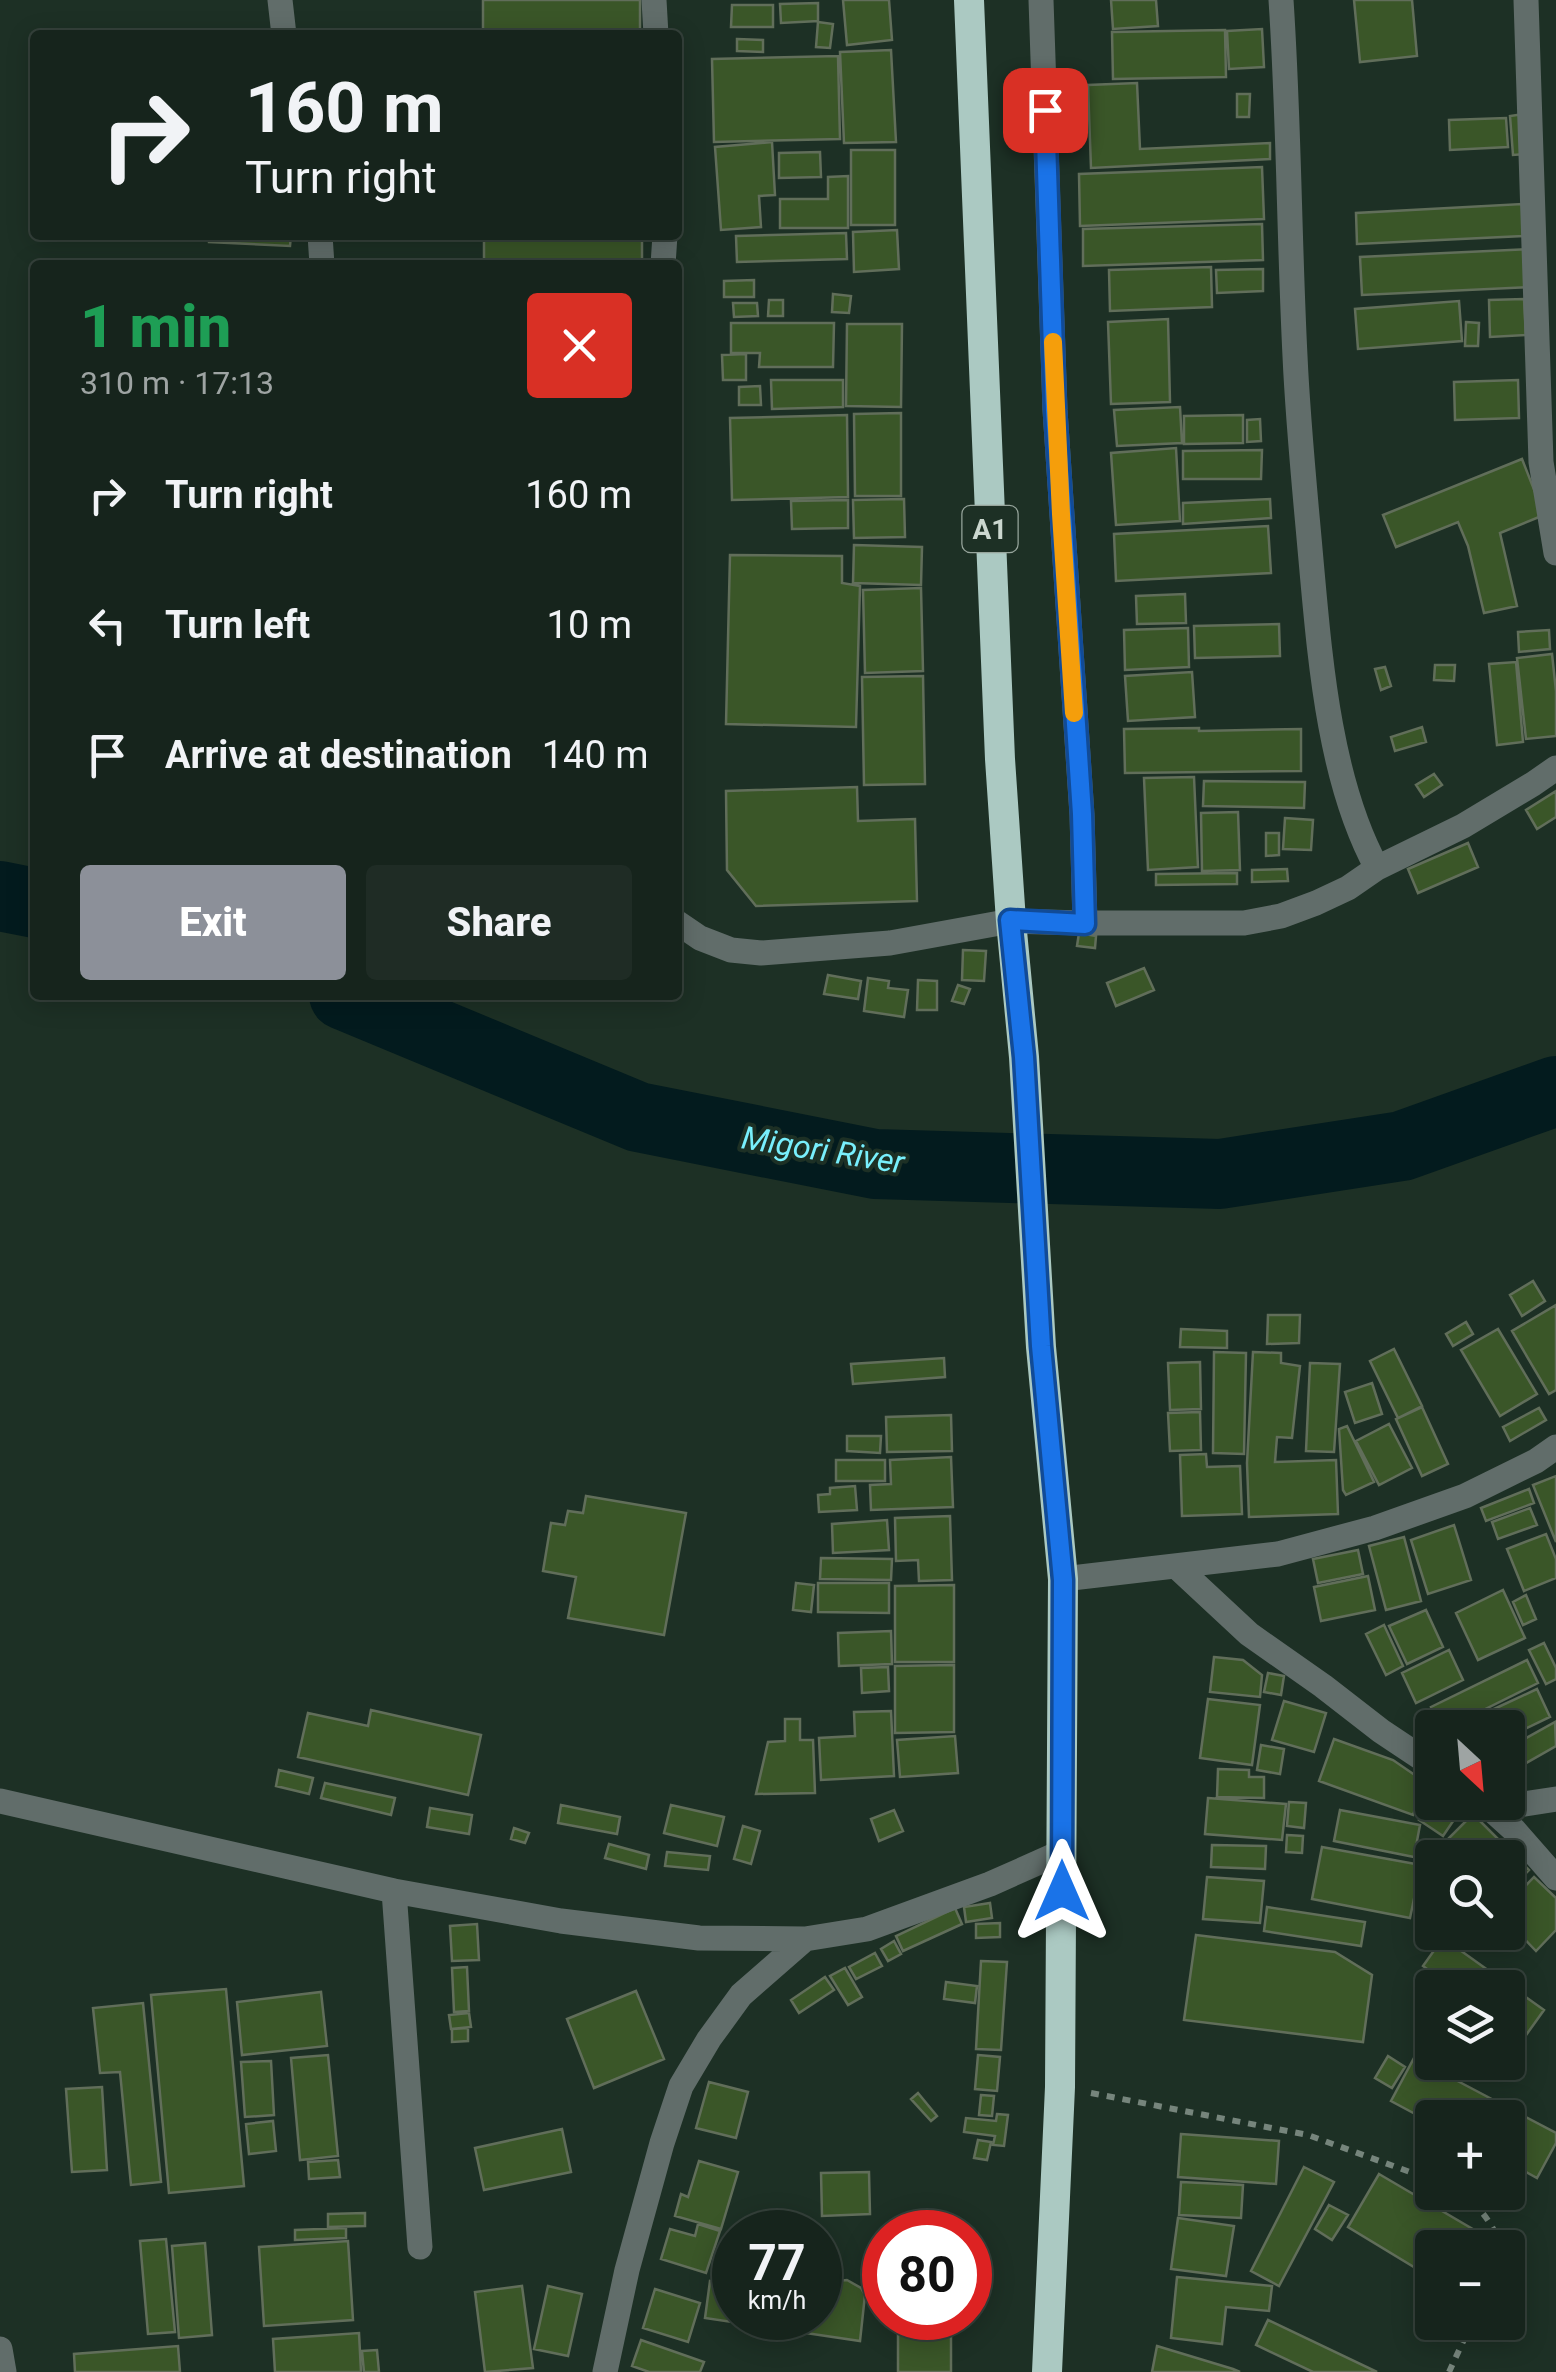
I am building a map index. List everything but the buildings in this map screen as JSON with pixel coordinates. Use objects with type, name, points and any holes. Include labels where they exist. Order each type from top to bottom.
[{"type":"highway","name":"A1","points":[[969,0],[999,740],[1010,920],[1024,1057],[1041,1346],[1063,1580],[1060,2088],[1047,2372]]},
{"type":"street","points":[[280,0],[283,30]]},
{"type":"street","points":[[654,0],[656,30]]},
{"type":"street","points":[[1041,0],[1055,410],[1082,814],[1085,924]]},
{"type":"street","points":[[1280,0],[1295,361],[1316,611],[1333,737],[1346,794],[1361,840],[1377,868]]},
{"type":"street","points":[[1526,0],[1541,462],[1556,553]]},
{"type":"street","points":[[682,927],[731,950],[762,953],[890,943],[1010,920],[1085,924],[1244,922],[1281,916],[1348,888],[1377,868],[1463,826],[1556,768]]},
{"type":"street","points":[[1063,1580],[1278,1554],[1375,1528],[1466,1496],[1556,1447]]},
{"type":"street","points":[[1177,1567],[1249,1634],[1415,1754]]},
{"type":"street","points":[[1525,1803],[1556,1800]]},
{"type":"street","points":[[0,1801],[394,1891],[560,1921],[698,1938],[805,1939],[868,1929],[990,1884],[1062,1852]]},
{"type":"street","points":[[1500,1820],[1556,1878]]},
{"type":"street","points":[[394,1891],[420,2247]]},
{"type":"street","points":[[605,2372],[632,2252],[680,2086],[741,1995],[805,1939]]},
{"type":"street","points":[[0,2349],[4,2372]]},
{"type":"path","points":[[1060,2088],[1308,2135],[1415,2174]]},
{"type":"path","points":[[1478,2210],[1494,2230]]},
{"type":"path","points":[[1449,2372],[1464,2340]]},
{"type":"waterway","name":"Migori River","points":[[0,896],[30,902]]},
{"type":"waterway","name":"Migori River","points":[[356,1000],[638,1117],[875,1164],[1220,1174],[1402,1146],[1556,1091]]},
{"type":"slow traffic","points":[[1053,342],[1074,713]]},
{"type":"route","points":[[1045,110],[1055,410],[1082,814],[1085,924],[1010,920],[1024,1057],[1041,1346],[1063,1580],[1062,1891]]}]
